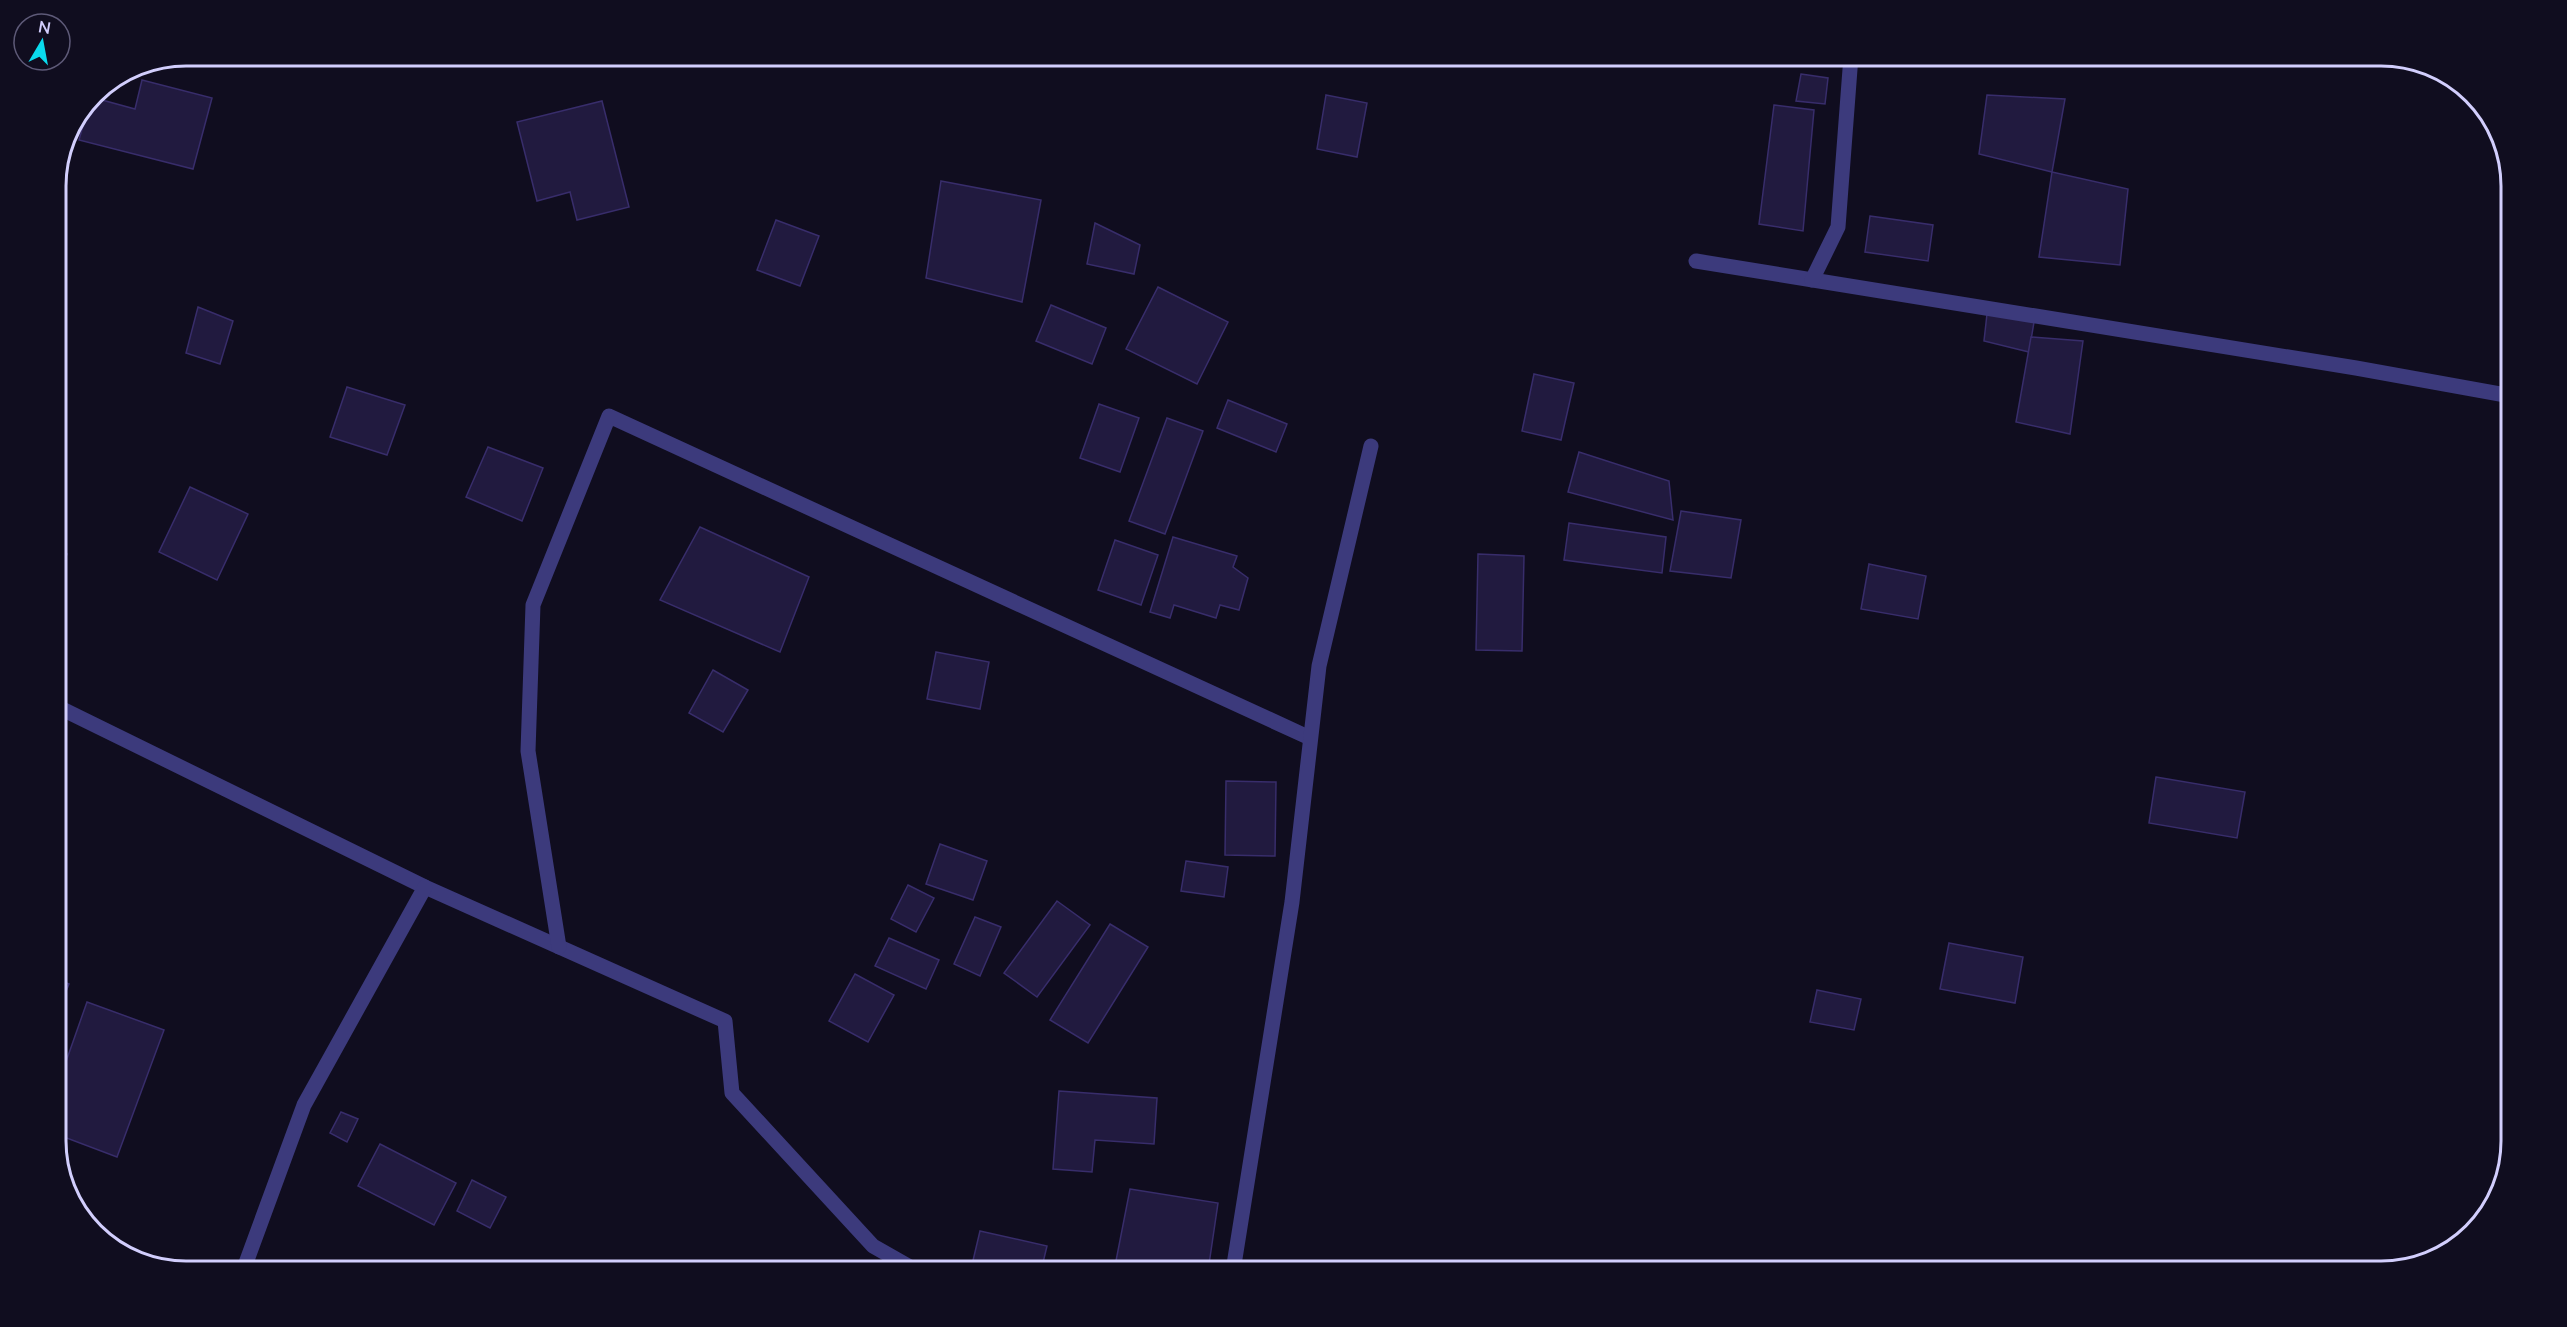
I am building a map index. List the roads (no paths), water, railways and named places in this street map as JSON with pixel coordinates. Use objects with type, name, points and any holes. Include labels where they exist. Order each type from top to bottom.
[{"type":"street","points":[[1812,280],[1838,226],[1850,66]]},
{"type":"street","points":[[1696,261],[2344,366],[2501,394]]},
{"type":"street","points":[[559,947],[528,751],[533,605],[609,416],[1310,738]]},
{"type":"street","points":[[1235,1261],[1292,902],[1319,666],[1371,446]]},
{"type":"street","points":[[66,711],[425,887],[725,1021],[732,1093],[873,1246],[898,1261]]},
{"type":"street","points":[[247,1261],[304,1105],[425,887]]}]
